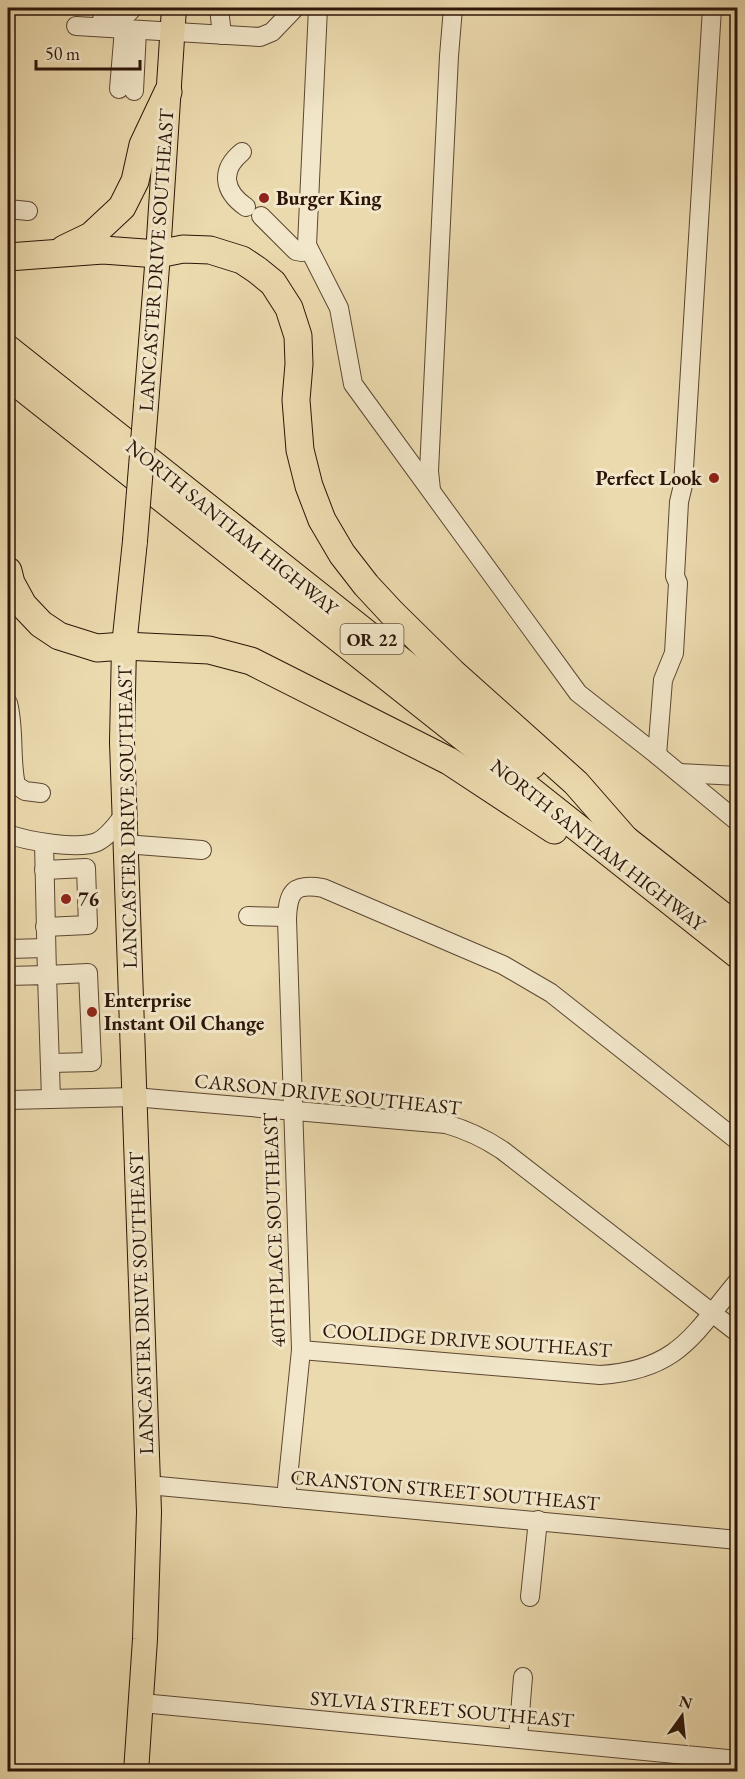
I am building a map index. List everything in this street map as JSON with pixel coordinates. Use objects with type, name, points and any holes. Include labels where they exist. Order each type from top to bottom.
[{"type":"highway","points":[[57,252],[91,236],[122,207],[135,181],[143,145],[168,92]]},
{"type":"highway","points":[[8,257],[114,250],[158,254],[183,249],[210,250],[228,255],[258,270],[278,290],[294,319],[298,336],[299,364],[296,400],[300,450],[309,486],[322,520],[342,554],[392,613],[452,672],[576,783],[625,839]]},
{"type":"highway","name":"NORTH SANTIAM HIGHWAY","points":[[8,349],[738,928]]},
{"type":"highway","name":"NORTH SANTIAM HIGHWAY","points":[[8,376],[738,955]]},
{"type":"highway","points":[[8,571],[11,583],[23,605],[41,624],[59,636],[97,648],[124,646],[209,650],[251,661],[449,761],[702,926]]},
{"type":"main road","name":"LANCASTER DRIVE SOUTHEAST","points":[[136,1772],[142,1703],[149,1557],[124,844],[122,742],[124,646],[135,541],[158,254],[174,8]]},
{"type":"street","points":[[132,8],[126,16],[118,20],[76,22],[127,29],[260,37],[272,32],[292,8]]},
{"type":"street","points":[[122,90],[127,29],[132,8]]},
{"type":"street","points":[[219,8],[222,35]]},
{"type":"street","points":[[318,8],[307,245],[339,308],[353,384],[578,693],[738,822]]},
{"type":"street","points":[[431,490],[429,471],[448,67],[453,8]]},
{"type":"street","points":[[657,755],[663,680],[674,653],[679,502],[683,485],[711,8]]},
{"type":"street","points":[[242,152],[234,159],[227,179],[232,196],[253,211],[296,251],[302,252],[309,249]]},
{"type":"street","points":[[8,209],[28,211]]},
{"type":"street","points":[[9,712],[13,772],[16,784],[25,791],[41,794]]},
{"type":"street","points":[[679,773],[738,776]]},
{"type":"street","points":[[8,834],[44,843],[94,844],[103,838],[124,815]]},
{"type":"street","points":[[44,843],[51,1099]]},
{"type":"street","points":[[124,844],[202,850]]},
{"type":"street","points":[[44,870],[86,868],[88,925],[45,927]]},
{"type":"street","name":"40TH PLACE SOUTHEAST","points":[[286,1497],[301,1350],[287,917],[290,896],[294,890],[303,886],[323,888],[518,972],[551,993],[738,1141]]},
{"type":"street","points":[[248,916],[287,917]]},
{"type":"street","points":[[8,949],[46,948]]},
{"type":"street","points":[[8,976],[88,973],[92,1062],[50,1063]]},
{"type":"street","name":"CARSON DRIVE SOUTHEAST","points":[[8,1100],[134,1097],[446,1124],[481,1136],[502,1150],[738,1334]]},
{"type":"street","name":"COOLIDGE DRIVE SOUTHEAST","points":[[301,1350],[600,1375],[625,1373],[672,1355],[700,1329],[738,1281]]},
{"type":"street","name":"CRANSTON STREET SOUTHEAST","points":[[148,1485],[738,1540]]},
{"type":"street","points":[[530,1597],[538,1520]]},
{"type":"street","points":[[518,1738],[523,1677]]},
{"type":"street","name":"SYLVIA STREET SOUTHEAST","points":[[142,1703],[738,1760]]},
{"type":"place","name":"Burger King","points":[[264,198]]},
{"type":"place","name":"Perfect Look","points":[[714,478]]},
{"type":"place","name":"76","points":[[66,899]]},
{"type":"place","name":"Enterprise Instant Oil Change","points":[[92,1012]]}]
